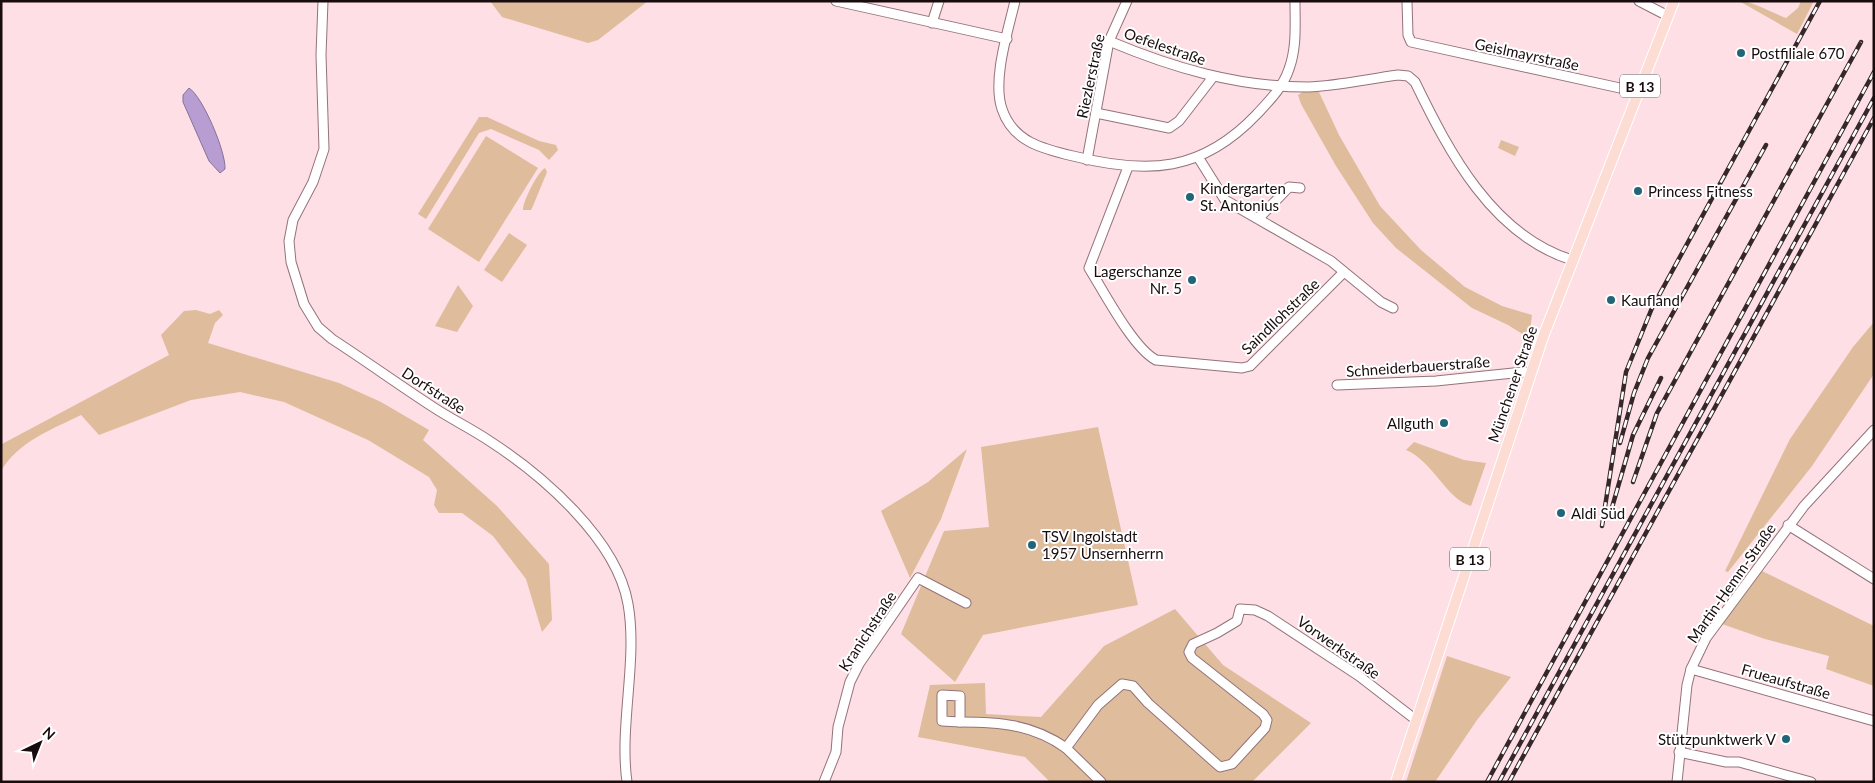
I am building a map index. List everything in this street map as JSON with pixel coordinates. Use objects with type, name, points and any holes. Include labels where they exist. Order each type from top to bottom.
[{"type":"main road","name":"Münchener Straße","points":[[1396,782],[1531,373],[1572,260],[1674,1]]},
{"type":"street","name":"Dorfstraße","points":[[323,1],[321,55],[324,149],[313,182],[293,220],[289,234],[291,262],[298,289],[312,319],[332,339],[433,408],[490,441],[522,464],[570,508],[608,555],[623,584],[629,610],[629,703],[625,758],[627,782]]},
{"type":"street","points":[[836,1],[1007,39]]},
{"type":"street","points":[[932,23],[939,1]]},
{"type":"street","points":[[1015,1],[999,90],[1002,108],[1010,126],[1025,140],[1041,148],[1087,160],[1128,167],[1168,166],[1198,157],[1227,142],[1246,126],[1282,85],[1294,52],[1295,1],[1291,1]]},
{"type":"street","name":"Riezlerstraße","points":[[1087,160],[1109,41],[1127,1]]},
{"type":"street","name":"Geislmayrstraße","points":[[1408,1],[1408,35],[1410,42],[1638,92]]},
{"type":"street","points":[[1639,1],[1668,16]]},
{"type":"street","name":"Oefelestraße","points":[[1109,41],[1166,64],[1242,83],[1332,85],[1398,75],[1408,76],[1415,82],[1443,138],[1463,170],[1489,203],[1528,240],[1572,260]]},
{"type":"street","name":"Oefelestraße","points":[[1096,114],[1168,128],[1179,121],[1214,77]]},
{"type":"street","points":[[1198,157],[1225,200],[1332,261],[1343,273],[1381,302],[1393,308]]},
{"type":"street","name":"Saindllohstraße","points":[[1128,167],[1089,268],[1128,330],[1147,355],[1156,360],[1242,368],[1250,366],[1343,273]]},
{"type":"street","points":[[1259,218],[1289,187],[1300,188]]},
{"type":"street","name":"Schneiderbauerstraße","points":[[1337,385],[1436,381],[1522,372],[1531,373]]},
{"type":"street","name":"Martin-Hemm-Straße","points":[[1677,782],[1684,701],[1691,669],[1714,625],[1788,525],[1874,430]]},
{"type":"street","points":[[1788,525],[1874,579]]},
{"type":"street","name":"Kranichstraße","points":[[827,781],[836,752],[838,726],[850,682],[859,664],[918,578],[966,603]]},
{"type":"street","name":"Vorwerkstraße","points":[[1066,748],[1103,699],[1120,684],[1128,683],[1215,764],[1224,767],[1232,764],[1265,728],[1266,720],[1263,714],[1192,658],[1189,650],[1195,642],[1217,634],[1237,621],[1240,609],[1255,610],[1268,616],[1359,676],[1416,720]]},
{"type":"street","name":"Frueaufstraße","points":[[1691,669],[1874,722]]},
{"type":"street","points":[[960,722],[1015,724],[1037,731],[1066,748],[1101,782]]},
{"type":"street","points":[[1679,752],[1726,762],[1739,762],[1811,782]]},
{"type":"shaded area","points":[[490,1],[648,1],[598,40],[588,43],[502,17]]},
{"type":"shaded area","points":[[1739,1],[1756,5],[1786,18],[1798,8],[1801,1],[1814,1],[1797,34]]},
{"type":"shaded area","points":[[189,88],[201,102],[218,138],[225,169],[220,173],[209,161],[183,102],[183,95]]},
{"type":"shaded area","points":[[1306,90],[1319,92],[1339,135],[1380,206],[1421,250],[1465,287],[1502,306],[1532,315],[1529,338],[1508,325],[1472,308],[1396,248],[1373,223],[1336,166],[1301,104],[1298,95]]},
{"type":"shaded area","points":[[479,117],[487,117],[539,141],[556,145],[558,150],[549,160],[539,150],[491,129],[479,133],[426,219],[418,214]]},
{"type":"shaded area","points":[[486,136],[538,168],[479,262],[428,229]]},
{"type":"shaded area","points":[[1501,140],[1519,147],[1515,156],[1498,148]]},
{"type":"shaded area","points":[[545,168],[547,172],[531,210],[523,210],[531,188],[538,175]]},
{"type":"shaded area","points":[[509,233],[527,245],[502,282],[484,270]]},
{"type":"shaded area","points":[[458,285],[473,306],[457,332],[435,326]]},
{"type":"shaded area","points":[[196,310],[210,314],[219,310],[223,315],[215,323],[208,343],[339,383],[381,402],[429,430],[423,440],[497,506],[549,564],[552,620],[542,632],[526,579],[493,536],[462,513],[439,513],[434,505],[437,490],[429,477],[368,440],[284,402],[240,392],[191,400],[99,435],[81,415],[47,431],[26,444],[8,461],[1,471],[2,444],[169,355],[161,335],[184,311]]},
{"type":"shaded area","points":[[1874,322],[1874,374],[1812,466],[1728,572],[1725,571],[1790,439],[1853,347]]},
{"type":"shaded area","name":"TSV Ingolstadt 1957 Unsernherrn","points":[[1098,427],[1138,605],[983,635],[955,682],[901,634],[944,531],[989,527],[981,447]]},
{"type":"shaded area","points":[[1414,442],[1464,460],[1486,463],[1471,506],[1454,496],[1424,462],[1406,450]]},
{"type":"shaded area","points":[[967,449],[941,519],[910,578],[881,511],[928,482]]},
{"type":"shaded area","points":[[1762,571],[1874,626],[1874,686],[1826,669],[1829,656],[1765,639],[1722,624]]},
{"type":"shaded area","points":[[1175,609],[1223,665],[1311,723],[1252,782],[1050,782],[1025,757],[918,737],[930,685],[985,683],[986,714],[1041,717],[1104,646]]},
{"type":"shaded area","points":[[1447,656],[1511,677],[1477,720],[1435,782],[1406,782]]},
{"type":"railway","points":[[1602,526],[1626,372],[1652,308],[1820,1]]},
{"type":"railway","points":[[1633,482],[1657,413],[1861,42]]},
{"type":"railway","points":[[1487,782],[1874,72]]},
{"type":"railway","points":[[1499,782],[1874,98]]},
{"type":"railway","points":[[1509,782],[1874,118]]},
{"type":"railway","points":[[1620,443],[1634,393],[1648,358],[1766,145]]},
{"type":"railway","points":[[1611,511],[1633,435],[1661,378]]},
{"type":"place","name":"Postfiliale 670","points":[[1741,53]]},
{"type":"place","name":"Princess Fitness","points":[[1638,191]]},
{"type":"place","name":"Kindergarten St. Antonius","points":[[1190,197]]},
{"type":"place","name":"Lagerschanze Nr. 5","points":[[1192,280]]},
{"type":"place","name":"Kaufland","points":[[1611,300]]},
{"type":"place","name":"Allguth","points":[[1444,423]]},
{"type":"place","name":"Aldi Süd","points":[[1561,513]]},
{"type":"place","name":"TSV Ingolstadt 1957 Unsernherrn","points":[[1032,545]]},
{"type":"place","name":"Stützpunktwerk V","points":[[1786,739]]}]
